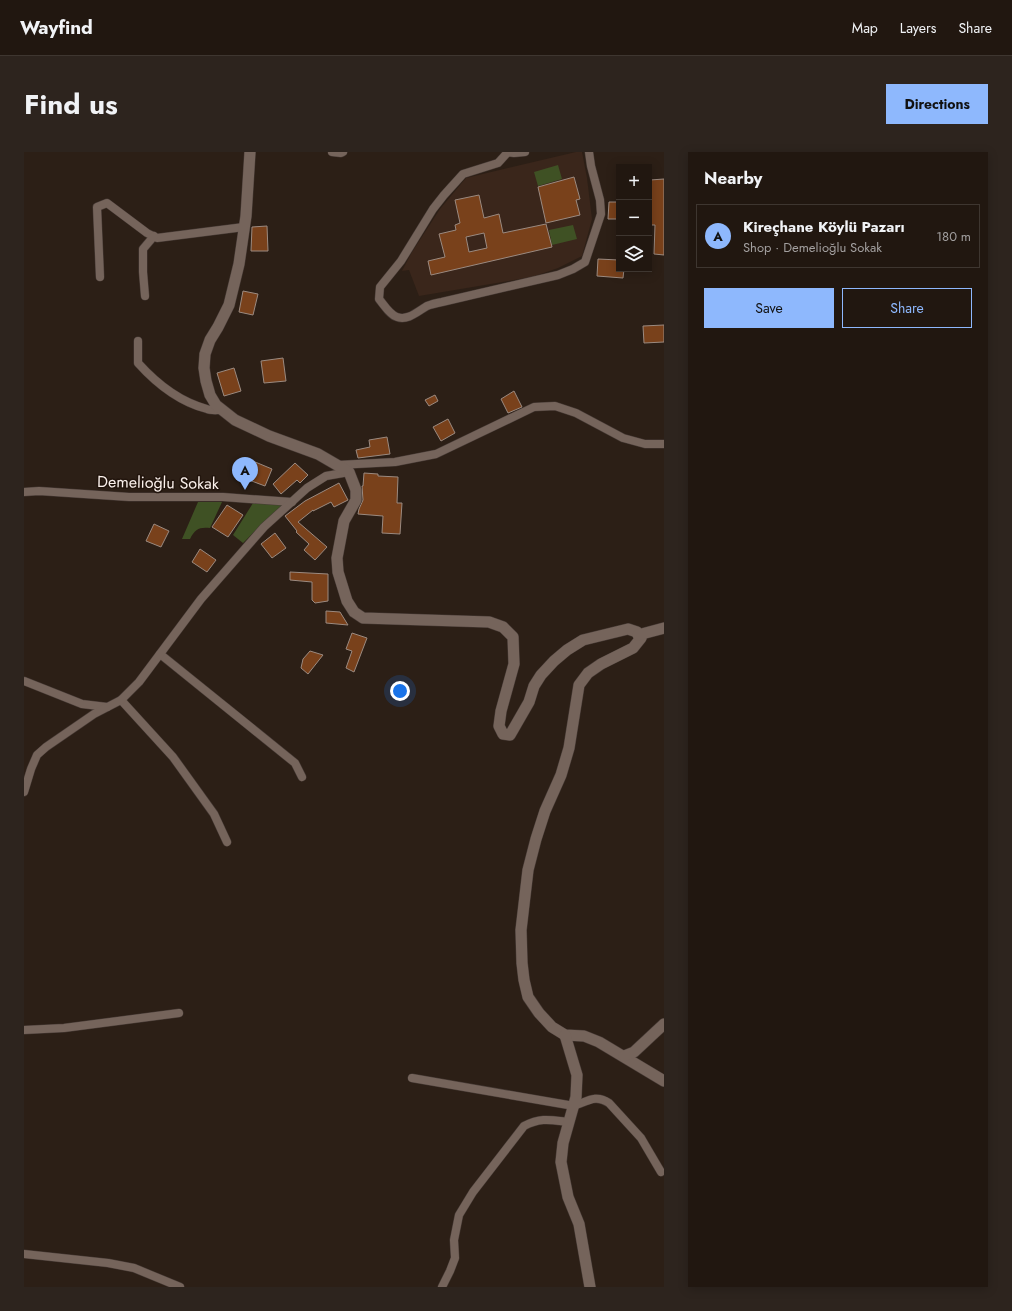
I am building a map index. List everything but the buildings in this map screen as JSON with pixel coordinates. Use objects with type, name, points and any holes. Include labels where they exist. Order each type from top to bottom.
[{"type":"street","points":[[250,152],[244,227],[239,264],[229,305],[204,354],[204,368],[208,388],[216,405],[235,420],[269,436],[318,454],[349,472],[356,490],[356,500],[344,521],[337,558],[338,572],[347,601],[354,612],[363,618],[489,622],[503,627],[513,637],[514,664],[501,712],[499,726],[503,734],[510,735],[529,702],[534,686],[541,675],[567,650],[583,640],[628,629],[637,632],[641,638],[633,648],[601,664],[588,673],[579,686],[569,748],[562,775],[545,811],[528,870],[521,930],[524,980],[528,997],[552,1028],[565,1035],[584,1036],[624,1056],[664,1081]]},
{"type":"street","points":[[332,152],[343,152]]},
{"type":"street","points":[[525,152],[507,152],[498,163],[463,174],[433,209],[401,261],[380,287],[379,299],[388,310],[397,317],[406,318],[416,314],[427,306],[558,275],[585,262],[601,214],[600,200],[589,152]]},
{"type":"street","points":[[100,277],[97,207],[107,203],[147,233],[157,238],[244,227]]},
{"type":"street","points":[[145,296],[143,249],[154,236]]},
{"type":"street","points":[[138,341],[138,363],[149,375],[180,398],[208,410],[222,410]]},
{"type":"street","points":[[338,465],[395,462],[436,454],[534,407],[555,406],[576,413],[623,438],[645,444],[664,444]]},
{"type":"street","points":[[24,792],[31,769],[38,755],[46,747],[94,714],[121,700],[139,682],[201,599],[264,527],[307,488],[326,476],[349,472]]},
{"type":"street","name":"Demelioğlu Sokak","points":[[24,492],[39,490],[129,497],[223,497],[292,502]]},
{"type":"street","points":[[638,635],[664,628]]},
{"type":"street","points":[[160,654],[295,763],[302,777]]},
{"type":"street","points":[[24,680],[82,704],[108,707]]},
{"type":"street","points":[[121,700],[173,757],[214,814],[227,842]]},
{"type":"street","points":[[24,1030],[64,1028],[179,1013]]},
{"type":"street","points":[[624,1056],[634,1052],[664,1024]]},
{"type":"street","points":[[565,1035],[577,1075],[576,1097],[563,1143],[561,1162],[568,1197],[579,1224],[590,1287]]},
{"type":"street","points":[[412,1078],[574,1106],[594,1098],[604,1099],[610,1103],[641,1138],[661,1172]]},
{"type":"street","points":[[442,1287],[450,1271],[454,1258],[454,1240],[459,1215],[478,1186],[524,1126],[533,1121],[545,1119],[569,1122]]},
{"type":"street","points":[[24,1254],[108,1262],[134,1268],[180,1287]]},
{"type":"shaded area","points":[[576,152],[582,152],[592,219],[582,256],[558,268],[532,277],[419,296],[409,270],[402,271],[412,252],[440,209],[466,178]]},
{"type":"green space","points":[[558,165],[562,179],[538,186],[534,172]]},
{"type":"green space","points":[[573,225],[577,239],[552,245],[549,230]]},
{"type":"green space","points":[[198,502],[222,502],[210,528],[200,528],[190,539],[182,539]]},
{"type":"green space","points":[[253,503],[284,505],[243,543],[233,535]]},
{"type":"place","name":"Kireçhane Köylü Pazarı","points":[[245,490]]}]
